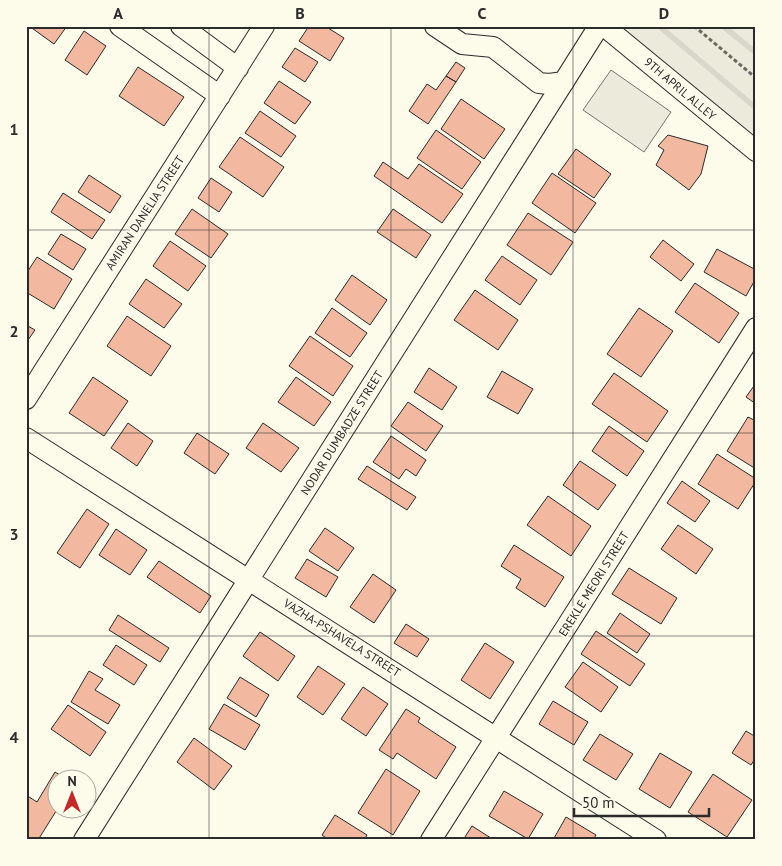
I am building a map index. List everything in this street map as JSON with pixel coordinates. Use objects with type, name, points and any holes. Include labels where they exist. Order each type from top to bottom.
[{"type":"street","points":[[120,26],[220,96]]},
{"type":"street","points":[[181,26],[238,68]]},
{"type":"street","name":"AMIRAN DANELIA STREET","points":[[26,399],[264,26]]},
{"type":"street","points":[[435,26],[462,44],[493,47],[539,83],[564,82]]},
{"type":"street","name":"NODAR DUMBADZE STREET","points":[[84,840],[599,26]]},
{"type":"street","name":"9TH APRIL ALLEY","points":[[604,26],[756,152]]},
{"type":"street","name":"EREKLE MEORI STREET","points":[[432,840],[756,328]]},
{"type":"street","name":"VAZHA-PSHAVELA STREET","points":[[26,438],[656,840]]},
{"type":"path","points":[[694,26],[756,78]]},
{"type":"shaded area","points":[[611,26],[756,26],[756,146]]},
{"type":"shaded area","points":[[611,70],[671,112],[644,152],[583,110]]},
{"type":"building","points":[[29,26],[67,26],[54,44]]},
{"type":"building","points":[[309,26],[325,26],[344,38],[330,61],[299,41]]},
{"type":"building","points":[[84,31],[106,46],[87,75],[65,60]]},
{"type":"building","points":[[295,48],[318,62],[305,82],[282,67]]},
{"type":"building","points":[[456,62],[465,68],[456,82],[446,76]]},
{"type":"building","points":[[138,67],[184,97],[164,126],[119,96]]},
{"type":"building","points":[[446,76],[456,82],[428,124],[409,111],[427,84],[436,90]]},
{"type":"building","points":[[279,81],[311,102],[295,124],[264,103]]},
{"type":"building","points":[[461,99],[505,129],[484,159],[441,129]]},
{"type":"building","points":[[260,111],[296,136],[281,157],[245,133]]},
{"type":"building","points":[[436,130],[481,162],[462,189],[417,158]]},
{"type":"building","points":[[668,135],[708,146],[701,174],[689,190],[656,165],[664,150],[658,146]]},
{"type":"building","points":[[240,137],[284,167],[263,197],[219,167]]},
{"type":"building","points":[[576,149],[611,174],[594,198],[558,174]]},
{"type":"building","points":[[383,162],[408,179],[419,164],[463,194],[442,223],[374,176]]},
{"type":"building","points":[[552,173],[596,203],[575,233],[532,203]]},
{"type":"building","points":[[89,175],[121,196],[110,213],[78,192]]},
{"type":"building","points":[[211,178],[232,192],[219,212],[198,198]]},
{"type":"building","points":[[63,193],[105,220],[92,239],[51,212]]},
{"type":"building","points":[[192,209],[228,234],[211,258],[175,234]]},
{"type":"building","points":[[393,209],[431,235],[416,258],[377,232]]},
{"type":"building","points":[[528,213],[573,242],[551,275],[507,245]]},
{"type":"building","points":[[61,234],[86,249],[73,270],[48,254]]},
{"type":"building","points":[[663,240],[694,264],[681,281],[650,257]]},
{"type":"building","points":[[170,241],[206,266],[188,291],[153,266]]},
{"type":"building","points":[[717,249],[756,270],[756,278],[746,296],[704,272]]},
{"type":"building","points":[[502,256],[537,280],[520,305],[485,280]]},
{"type":"building","points":[[37,257],[72,279],[54,309],[26,292],[26,274]]},
{"type":"building","points":[[352,275],[387,300],[370,325],[335,300]]},
{"type":"building","points":[[146,279],[182,304],[164,328],[129,304]]},
{"type":"building","points":[[695,283],[739,313],[719,343],[675,312]]},
{"type":"building","points":[[475,290],[518,320],[498,350],[454,320]]},
{"type":"building","points":[[332,308],[367,333],[350,357],[315,333]]},
{"type":"building","points":[[639,308],[673,331],[641,377],[607,354]]},
{"type":"building","points":[[127,316],[171,346],[151,376],[107,346]]},
{"type":"building","points":[[26,325],[35,330],[26,343]]},
{"type":"building","points":[[310,336],[353,366],[333,396],[289,366]]},
{"type":"building","points":[[429,368],[457,387],[442,410],[414,392]]},
{"type":"building","points":[[502,371],[533,389],[518,414],[487,397]]},
{"type":"building","points":[[614,373],[668,411],[647,442],[592,404]]},
{"type":"building","points":[[93,377],[128,401],[104,436],[69,413]]},
{"type":"building","points":[[296,377],[331,402],[314,426],[278,402]]},
{"type":"building","points":[[756,383],[756,404],[746,397]]},
{"type":"building","points":[[408,402],[443,426],[426,451],[391,426]]},
{"type":"building","points":[[748,417],[756,421],[756,469],[727,451]]},
{"type":"building","points":[[128,423],[153,441],[137,466],[111,448]]},
{"type":"building","points":[[263,423],[299,448],[281,472],[246,448]]},
{"type":"building","points":[[609,426],[644,451],[627,476],[592,451]]},
{"type":"building","points":[[197,433],[229,454],[215,474],[184,453]]},
{"type":"building","points":[[391,436],[426,460],[416,476],[406,469],[399,479],[373,462]]},
{"type":"building","points":[[717,454],[756,479],[738,509],[698,484]]},
{"type":"building","points":[[580,461],[616,485],[598,510],[563,485]]},
{"type":"building","points":[[367,466],[416,497],[407,510],[358,479]]},
{"type":"building","points":[[682,481],[710,501],[695,522],[667,503]]},
{"type":"building","points":[[548,496],[591,526],[571,556],[527,525]]},
{"type":"building","points":[[87,509],[109,524],[80,568],[57,553]]},
{"type":"building","points":[[678,525],[713,549],[696,574],[661,549]]},
{"type":"building","points":[[325,528],[354,548],[338,571],[309,551]]},
{"type":"building","points":[[116,529],[147,550],[130,575],[99,555]]},
{"type":"building","points":[[514,545],[564,577],[545,607],[516,588],[521,579],[501,566]]},
{"type":"building","points":[[307,559],[338,577],[326,597],[295,578]]},
{"type":"building","points":[[159,561],[211,596],[200,613],[147,577]]},
{"type":"building","points":[[629,568],[677,598],[661,624],[612,594]]},
{"type":"building","points":[[373,574],[396,590],[374,623],[350,607]]},
{"type":"building","points":[[620,613],[650,634],[637,653],[607,633]]},
{"type":"building","points":[[118,615],[169,648],[160,662],[109,630]]},
{"type":"building","points":[[406,624],[429,639],[417,657],[394,643]]},
{"type":"building","points":[[596,631],[645,664],[630,686],[581,654]]},
{"type":"building","points":[[260,632],[295,656],[278,681],[243,656]]},
{"type":"building","points":[[485,643],[514,662],[490,699],[461,680]]},
{"type":"building","points":[[116,645],[147,665],[134,685],[103,665]]},
{"type":"building","points":[[583,662],[618,687],[601,712],[565,687]]},
{"type":"building","points":[[318,666],[345,684],[323,715],[297,697]]},
{"type":"building","points":[[89,671],[103,679],[95,690],[120,705],[108,724],[71,702]]},
{"type":"building","points":[[240,677],[269,695],[256,717],[227,698]]},
{"type":"building","points":[[363,687],[388,704],[366,736],[341,719]]},
{"type":"building","points":[[553,701],[588,722],[574,745],[539,724]]},
{"type":"building","points":[[224,704],[260,725],[245,750],[209,729]]},
{"type":"building","points":[[68,705],[106,732],[90,756],[51,729]]},
{"type":"building","points":[[406,709],[420,718],[418,722],[456,747],[436,779],[397,753],[393,759],[379,750]]},
{"type":"building","points":[[746,731],[756,737],[756,757],[751,765],[732,753]]},
{"type":"building","points":[[600,734],[633,754],[616,780],[583,760]]},
{"type":"building","points":[[194,738],[232,766],[214,790],[177,762]]},
{"type":"building","points":[[660,753],[692,772],[670,808],[639,789]]},
{"type":"building","points":[[386,769],[420,791],[393,835],[358,813]]},
{"type":"building","points":[[713,774],[752,800],[727,837],[688,812]]},
{"type":"building","points":[[48,784],[48,818],[52,818],[38,840],[26,840],[26,795],[37,802]]},
{"type":"building","points":[[504,791],[543,814],[528,839],[489,816]]},
{"type":"building","points":[[335,815],[367,835],[364,840],[329,840],[322,835]]},
{"type":"building","points":[[566,817],[596,835],[593,840],[553,840]]},
{"type":"building","points":[[472,826],[494,840],[463,840]]},
{"type":"waterway","points":[[659,26],[756,108]]},
{"type":"waterway","points":[[723,26],[756,53]]}]
